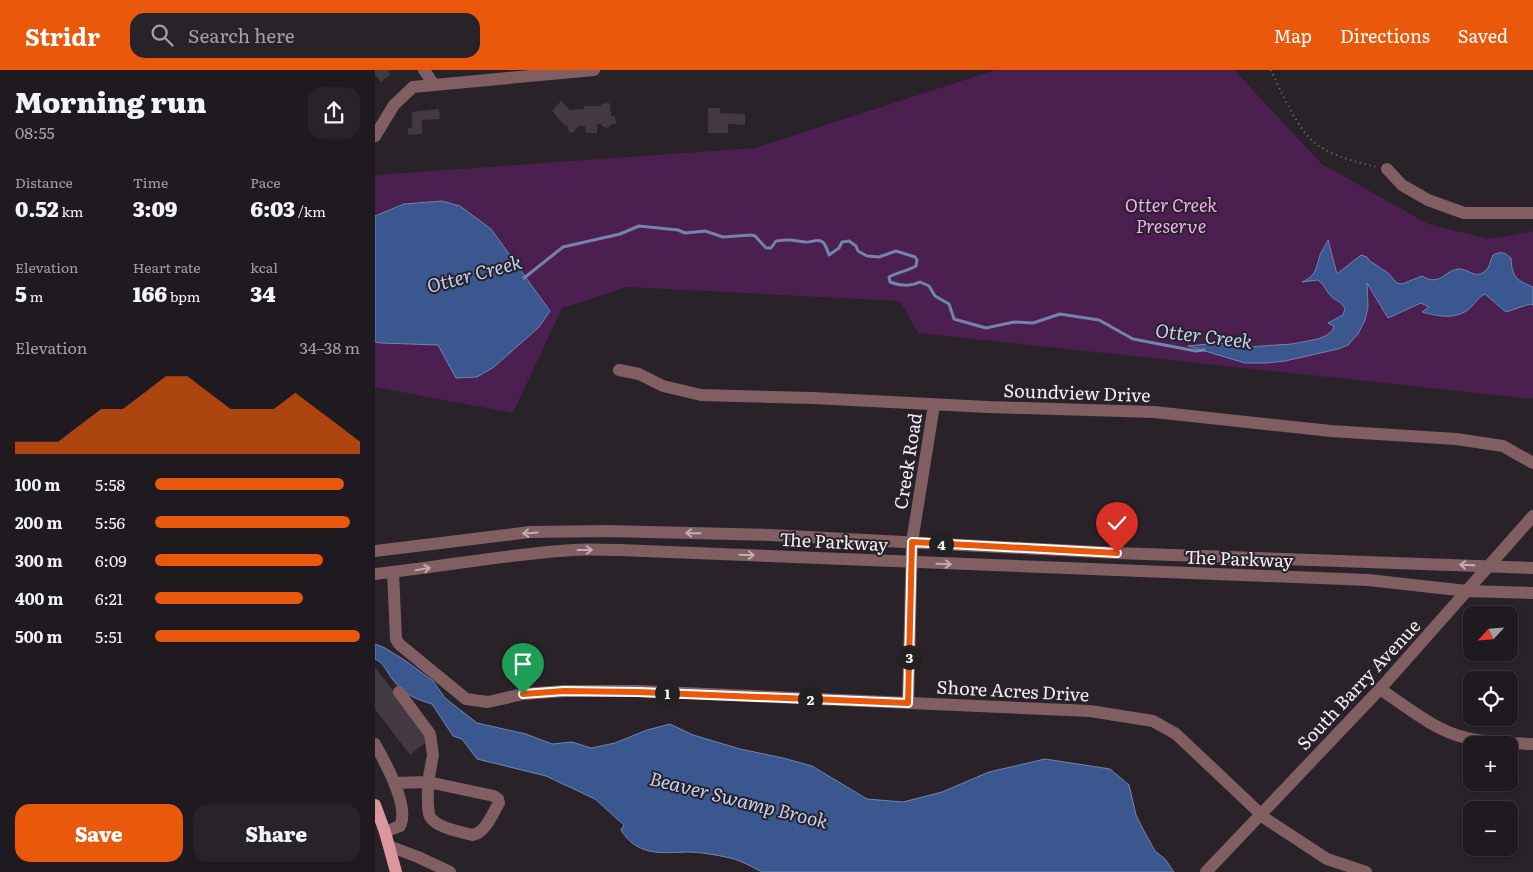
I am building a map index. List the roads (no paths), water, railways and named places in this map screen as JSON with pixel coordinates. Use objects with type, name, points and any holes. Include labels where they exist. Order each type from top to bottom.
[{"type":"main road","points":[[375,805],[396,872]]},
{"type":"street","points":[[424,70],[434,85]]},
{"type":"street","points":[[462,82],[469,70]]},
{"type":"street","points":[[375,136],[394,105],[413,87],[593,70]]},
{"type":"street","points":[[1387,169],[1402,185],[1428,200],[1464,213],[1533,213]]},
{"type":"street","name":"Soundview Drive","points":[[619,370],[639,374],[663,386],[701,395],[1154,412],[1331,431],[1456,439],[1503,446],[1533,463]]},
{"type":"street","name":"Creek Road","points":[[908,703],[912,542],[934,405]]},
{"type":"street","name":"South Barry Avenue","points":[[1205,872],[1380,689],[1533,516]]},
{"type":"street","name":"The Parkway","points":[[375,550],[530,532],[609,531],[770,535],[1124,554],[1533,568]]},
{"type":"street","name":"The Parkway","points":[[375,574],[519,554],[575,550],[649,551],[1368,580],[1467,591],[1533,593]]},
{"type":"street","points":[[1122,571],[1124,554]]},
{"type":"street","points":[[1146,572],[1148,554]]},
{"type":"street","name":"Shore Acres Drive","points":[[393,572],[396,639],[399,644],[467,699],[489,702],[523,694],[564,691],[629,691],[1090,711],[1153,721],[1176,734],[1266,820],[1327,859],[1366,872]]},
{"type":"street","points":[[1380,689],[1437,726],[1466,738],[1501,744],[1533,744]]},
{"type":"street","points":[[394,783],[428,782],[494,796],[499,803],[478,834],[473,835],[437,824],[432,820],[429,814],[428,782],[433,755],[430,734],[399,692]]},
{"type":"street","points":[[375,744],[389,770],[402,807],[403,821],[400,826],[385,832]]},
{"type":"street","points":[[389,846],[451,872]]},
{"type":"water","points":[[442,201],[460,206],[491,229],[550,311],[539,327],[494,367],[477,377],[456,378],[438,345],[375,342],[375,216],[404,204]]},
{"type":"water","points":[[1328,240],[1337,274],[1361,255],[1367,257],[1388,273],[1397,283],[1402,284],[1422,276],[1433,280],[1438,279],[1458,269],[1480,274],[1488,268],[1493,255],[1504,253],[1511,258],[1512,270],[1516,277],[1533,287],[1533,305],[1530,304],[1506,312],[1485,294],[1468,310],[1457,315],[1440,316],[1422,312],[1429,307],[1421,303],[1388,318],[1367,283],[1368,307],[1365,320],[1358,334],[1348,345],[1338,349],[1285,361],[1245,363],[1188,346],[1218,343],[1247,347],[1292,344],[1318,339],[1327,335],[1334,326],[1328,323],[1343,315],[1345,309],[1318,280],[1302,282],[1315,272],[1320,255]]},
{"type":"water","name":"Beaver Swamp Brook","points":[[375,644],[406,661],[433,681],[445,698],[477,723],[526,734],[552,744],[572,742],[591,748],[615,743],[647,730],[670,724],[693,735],[740,749],[812,766],[867,799],[903,802],[942,792],[989,772],[1045,759],[1110,769],[1129,785],[1136,815],[1144,831],[1155,851],[1165,859],[1174,872],[762,872],[738,860],[720,856],[692,852],[668,853],[642,849],[634,845],[627,838],[621,830],[624,825],[595,799],[546,776],[477,759],[462,739],[453,736],[432,704],[410,695],[397,685],[383,665],[375,659]]},
{"type":"waterway","name":"Otter Creek","points":[[524,278],[563,247],[620,234],[639,226],[678,230],[685,233],[705,231],[723,237],[751,235],[755,236],[766,248],[771,248],[776,241],[821,241],[824,243],[829,255],[839,248],[842,242],[849,241],[856,246],[858,251],[867,256],[879,257],[896,251],[915,257],[917,260],[916,266],[889,277],[890,282],[905,285],[913,285],[920,282],[929,286],[935,296],[949,304],[954,319],[986,328],[1014,322],[1033,323],[1060,314],[1099,320],[1133,339],[1196,351],[1204,350]]},
{"type":"park label","name":"Otter Creek Preserve","points":[[1171,214]]}]
